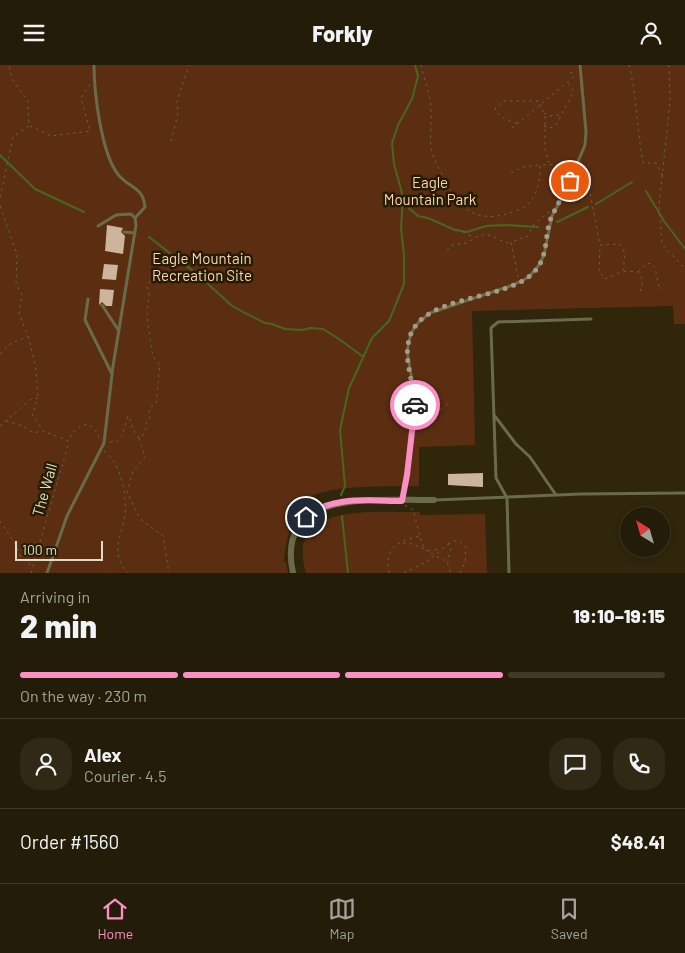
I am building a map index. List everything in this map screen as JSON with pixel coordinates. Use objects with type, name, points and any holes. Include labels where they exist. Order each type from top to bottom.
[{"type":"street","points":[[293,573],[291,556],[294,536],[303,521],[316,510],[336,503],[434,500]]},
{"type":"lane","points":[[94,65],[98,113],[108,153],[117,174],[140,192],[144,199],[145,207],[135,219]]},
{"type":"lane","points":[[402,501],[415,419],[415,398],[407,351],[408,340],[414,328],[424,317],[437,309],[520,282],[534,272],[542,260],[550,222],[585,145],[586,132],[580,65]]},
{"type":"lane","points":[[47,573],[67,516],[104,443],[112,375],[135,233],[135,219],[131,214],[116,215],[98,226]]},
{"type":"lane","points":[[124,232],[135,233]]},
{"type":"lane","points":[[88,299],[85,320],[112,375]]},
{"type":"lane","points":[[102,305],[120,331]]},
{"type":"lane","points":[[509,573],[507,498],[496,478],[492,328],[498,322],[591,319]]},
{"type":"lane","points":[[494,414],[516,444],[530,457],[556,495]]},
{"type":"lane","points":[[434,500],[556,495],[685,493]]},
{"type":"path","points":[[9,65],[12,79],[28,101],[29,126]]},
{"type":"path","points":[[170,141],[178,114],[177,101],[189,65]]},
{"type":"path","points":[[421,65],[431,107],[432,151],[447,186],[467,210],[484,217],[495,217],[529,205],[537,190],[540,165]]},
{"type":"path","points":[[629,65],[635,91],[638,136],[643,163],[656,163],[663,177]]},
{"type":"path","points":[[669,65],[670,101],[659,206],[662,244],[685,269]]},
{"type":"path","points":[[570,73],[580,72]]},
{"type":"path","points":[[512,127],[580,72]]},
{"type":"path","points":[[29,126],[51,136],[90,131],[81,98],[94,77]]},
{"type":"path","points":[[544,126],[550,128],[556,125],[574,91],[567,82]]},
{"type":"path","points":[[517,123],[502,118],[496,113],[495,107],[502,101],[543,101]]},
{"type":"path","points":[[540,104],[544,113],[545,149],[549,164]]},
{"type":"path","points":[[544,113],[551,116],[560,115]]},
{"type":"path","points":[[0,197],[13,137],[29,126]]},
{"type":"path","points":[[511,173],[523,167],[549,164],[577,164]]},
{"type":"path","points":[[575,169],[587,177],[600,245],[599,271],[605,279],[623,271],[638,272],[645,265],[652,263],[655,268],[660,291]]},
{"type":"path","points":[[0,206],[17,253],[16,285],[22,295],[19,313],[28,336],[36,369],[38,398],[32,415],[43,431]]},
{"type":"path","points":[[520,282],[511,244],[513,240],[528,235],[534,224],[553,209]]},
{"type":"path","points":[[457,229],[474,238]]},
{"type":"path","points":[[447,250],[452,245],[467,243],[474,238],[486,234],[511,244]]},
{"type":"path","points":[[600,245],[620,244],[625,254],[623,271]]},
{"type":"path","points":[[638,272],[643,280],[640,293]]},
{"type":"path","points":[[139,438],[142,437],[147,426],[146,422],[150,417],[149,409],[156,403],[158,394],[156,389],[159,387],[160,365],[153,357],[150,345],[152,339],[146,310],[150,301],[147,287],[152,280]]},
{"type":"path","points":[[0,354],[10,344],[28,336]]},
{"type":"path","points":[[0,426],[31,399],[38,398]]},
{"type":"path","points":[[415,419],[429,419],[450,401]]},
{"type":"path","points":[[6,421],[34,433],[43,431],[56,434],[69,441],[71,434],[77,428],[88,424],[96,431],[100,440],[104,443],[117,442],[122,435],[128,416],[132,428],[139,438],[145,457],[133,471],[127,491],[140,519],[164,536],[170,573]]},
{"type":"path","name":"The Wall","points":[[31,573],[69,441]]},
{"type":"path","points":[[101,450],[112,458],[118,469],[124,498],[124,517],[118,538],[117,551],[121,565],[127,573]]},
{"type":"path","points":[[402,501],[405,506],[413,510],[425,550]]},
{"type":"path","points":[[0,521],[16,545],[21,559],[33,567]]},
{"type":"path","points":[[390,573],[387,560],[392,549],[399,543],[420,536]]},
{"type":"path","points":[[404,573],[428,561],[440,549],[453,541],[460,541],[466,547],[465,562],[460,573]]},
{"type":"path","points":[[399,543],[409,543],[434,555],[447,563],[451,573]]},
{"type":"path","points":[[447,563],[451,549],[448,544]]},
{"type":"path","points":[[425,550],[440,549]]},
{"type":"green space","name":"Eagle Mountain Recreation Site","points":[[0,65],[685,65],[685,324],[674,324],[673,306],[472,311],[475,445],[419,447],[419,486],[376,486],[326,491],[314,495],[305,501],[293,521],[286,546],[284,562],[286,562],[288,573],[0,573]]},
{"type":"green space","points":[[420,512],[420,515],[485,514],[487,573],[306,573],[303,550],[308,533],[321,522],[339,516],[359,513]]},
{"type":"building","points":[[107,225],[123,228],[121,232],[125,236],[123,254],[105,251]]},
{"type":"building","points":[[104,264],[118,265],[116,280],[102,279]]},
{"type":"building","points":[[100,289],[114,290],[112,306],[106,306],[102,302],[99,305]]},
{"type":"building","points":[[483,473],[483,487],[448,485],[448,474]]},
{"type":"waterway","points":[[341,495],[345,486],[340,430],[349,388],[372,338],[389,321],[404,284],[404,255],[401,228],[403,197],[394,164],[392,143],[398,125],[412,99],[418,76],[415,65]]},
{"type":"waterway","points":[[0,155],[35,189],[84,212]]},
{"type":"waterway","points":[[596,204],[632,182]]},
{"type":"waterway","points":[[646,191],[664,221],[685,249]]},
{"type":"waterway","points":[[403,203],[418,216],[428,218],[455,230],[467,232],[486,226],[506,225],[538,227]]},
{"type":"waterway","points":[[557,222],[588,207]]},
{"type":"waterway","points":[[149,237],[197,274],[231,305],[245,313],[265,323],[285,329],[323,329],[362,356]]},
{"type":"waterway","points":[[342,516],[348,573]]},
{"type":"way so far","points":[[415,405],[407,351],[408,340],[414,328],[424,317],[437,309],[514,285],[529,277],[539,265],[544,255],[548,227],[570,181]]},
{"type":"route","points":[[306,517],[320,508],[336,503],[402,501],[415,419],[415,405]]},
{"type":"park label","name":"Eagle Mountain Park","points":[[430,192]]}]
